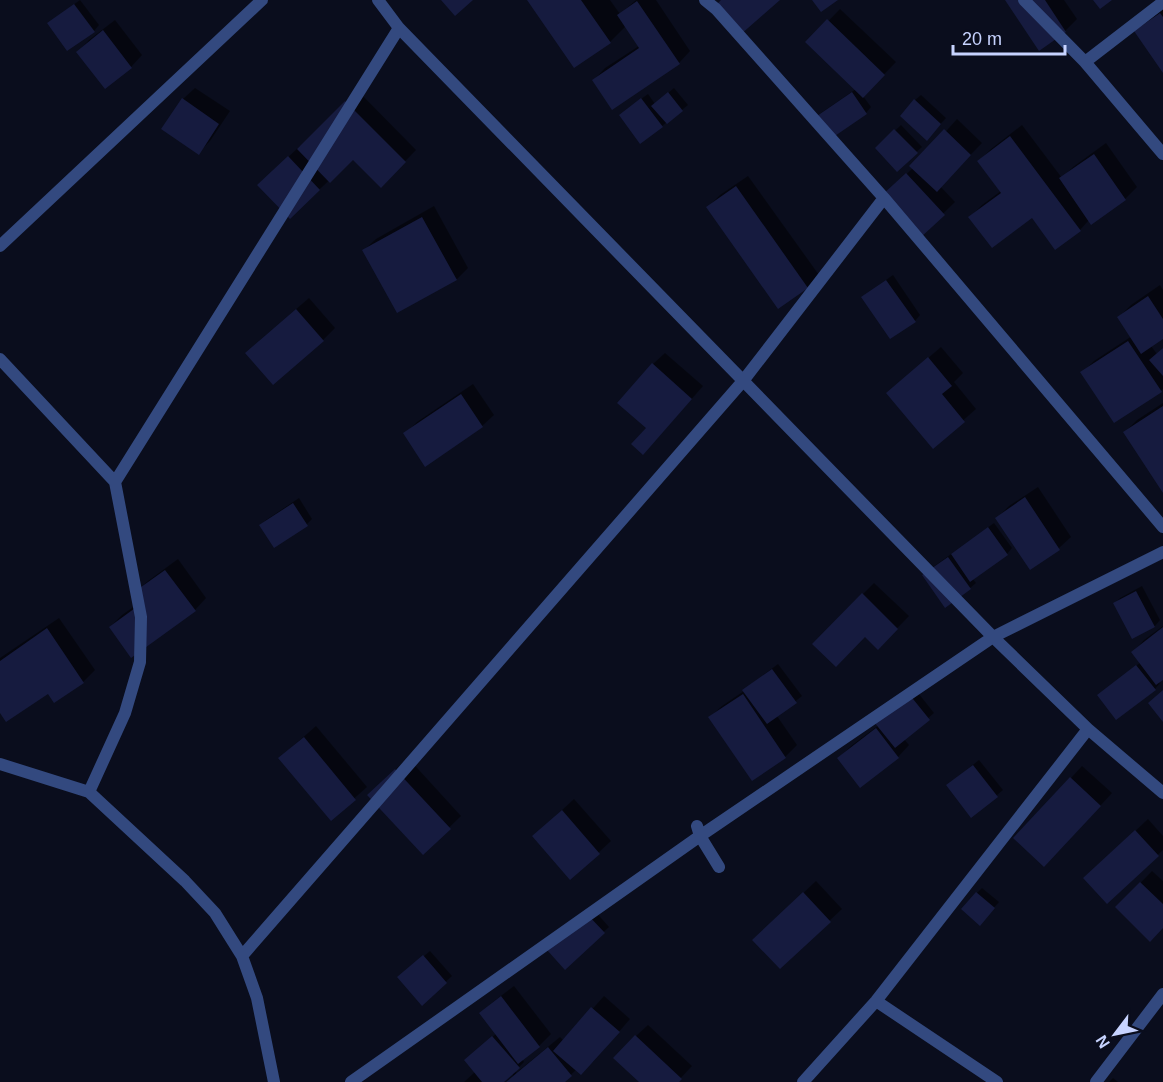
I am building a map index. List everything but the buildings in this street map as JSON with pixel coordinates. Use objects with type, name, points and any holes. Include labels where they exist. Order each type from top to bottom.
[{"type":"street","points":[[0,246],[262,0]]},
{"type":"street","points":[[378,0],[399,28],[993,637],[1088,729],[1163,793]]},
{"type":"street","points":[[705,0],[884,198],[1163,527]]},
{"type":"street","points":[[1024,0],[1085,62],[1163,154]]},
{"type":"street","points":[[1085,62],[1163,2]]},
{"type":"street","points":[[115,482],[399,28]]},
{"type":"street","points":[[242,956],[743,381],[884,198]]},
{"type":"street","points":[[0,359],[115,482],[141,617],[140,662],[125,713],[89,792]]},
{"type":"street","points":[[351,1082],[698,831],[993,637],[1163,552]]},
{"type":"street","points":[[803,1082],[876,1001],[1088,729]]},
{"type":"street","points":[[0,764],[89,792],[185,881],[215,913],[242,956],[257,998],[274,1082]]},
{"type":"street","points":[[698,831],[718,867]]},
{"type":"street","points":[[1096,1082],[1163,994]]},
{"type":"street","points":[[876,1001],[997,1082]]}]
